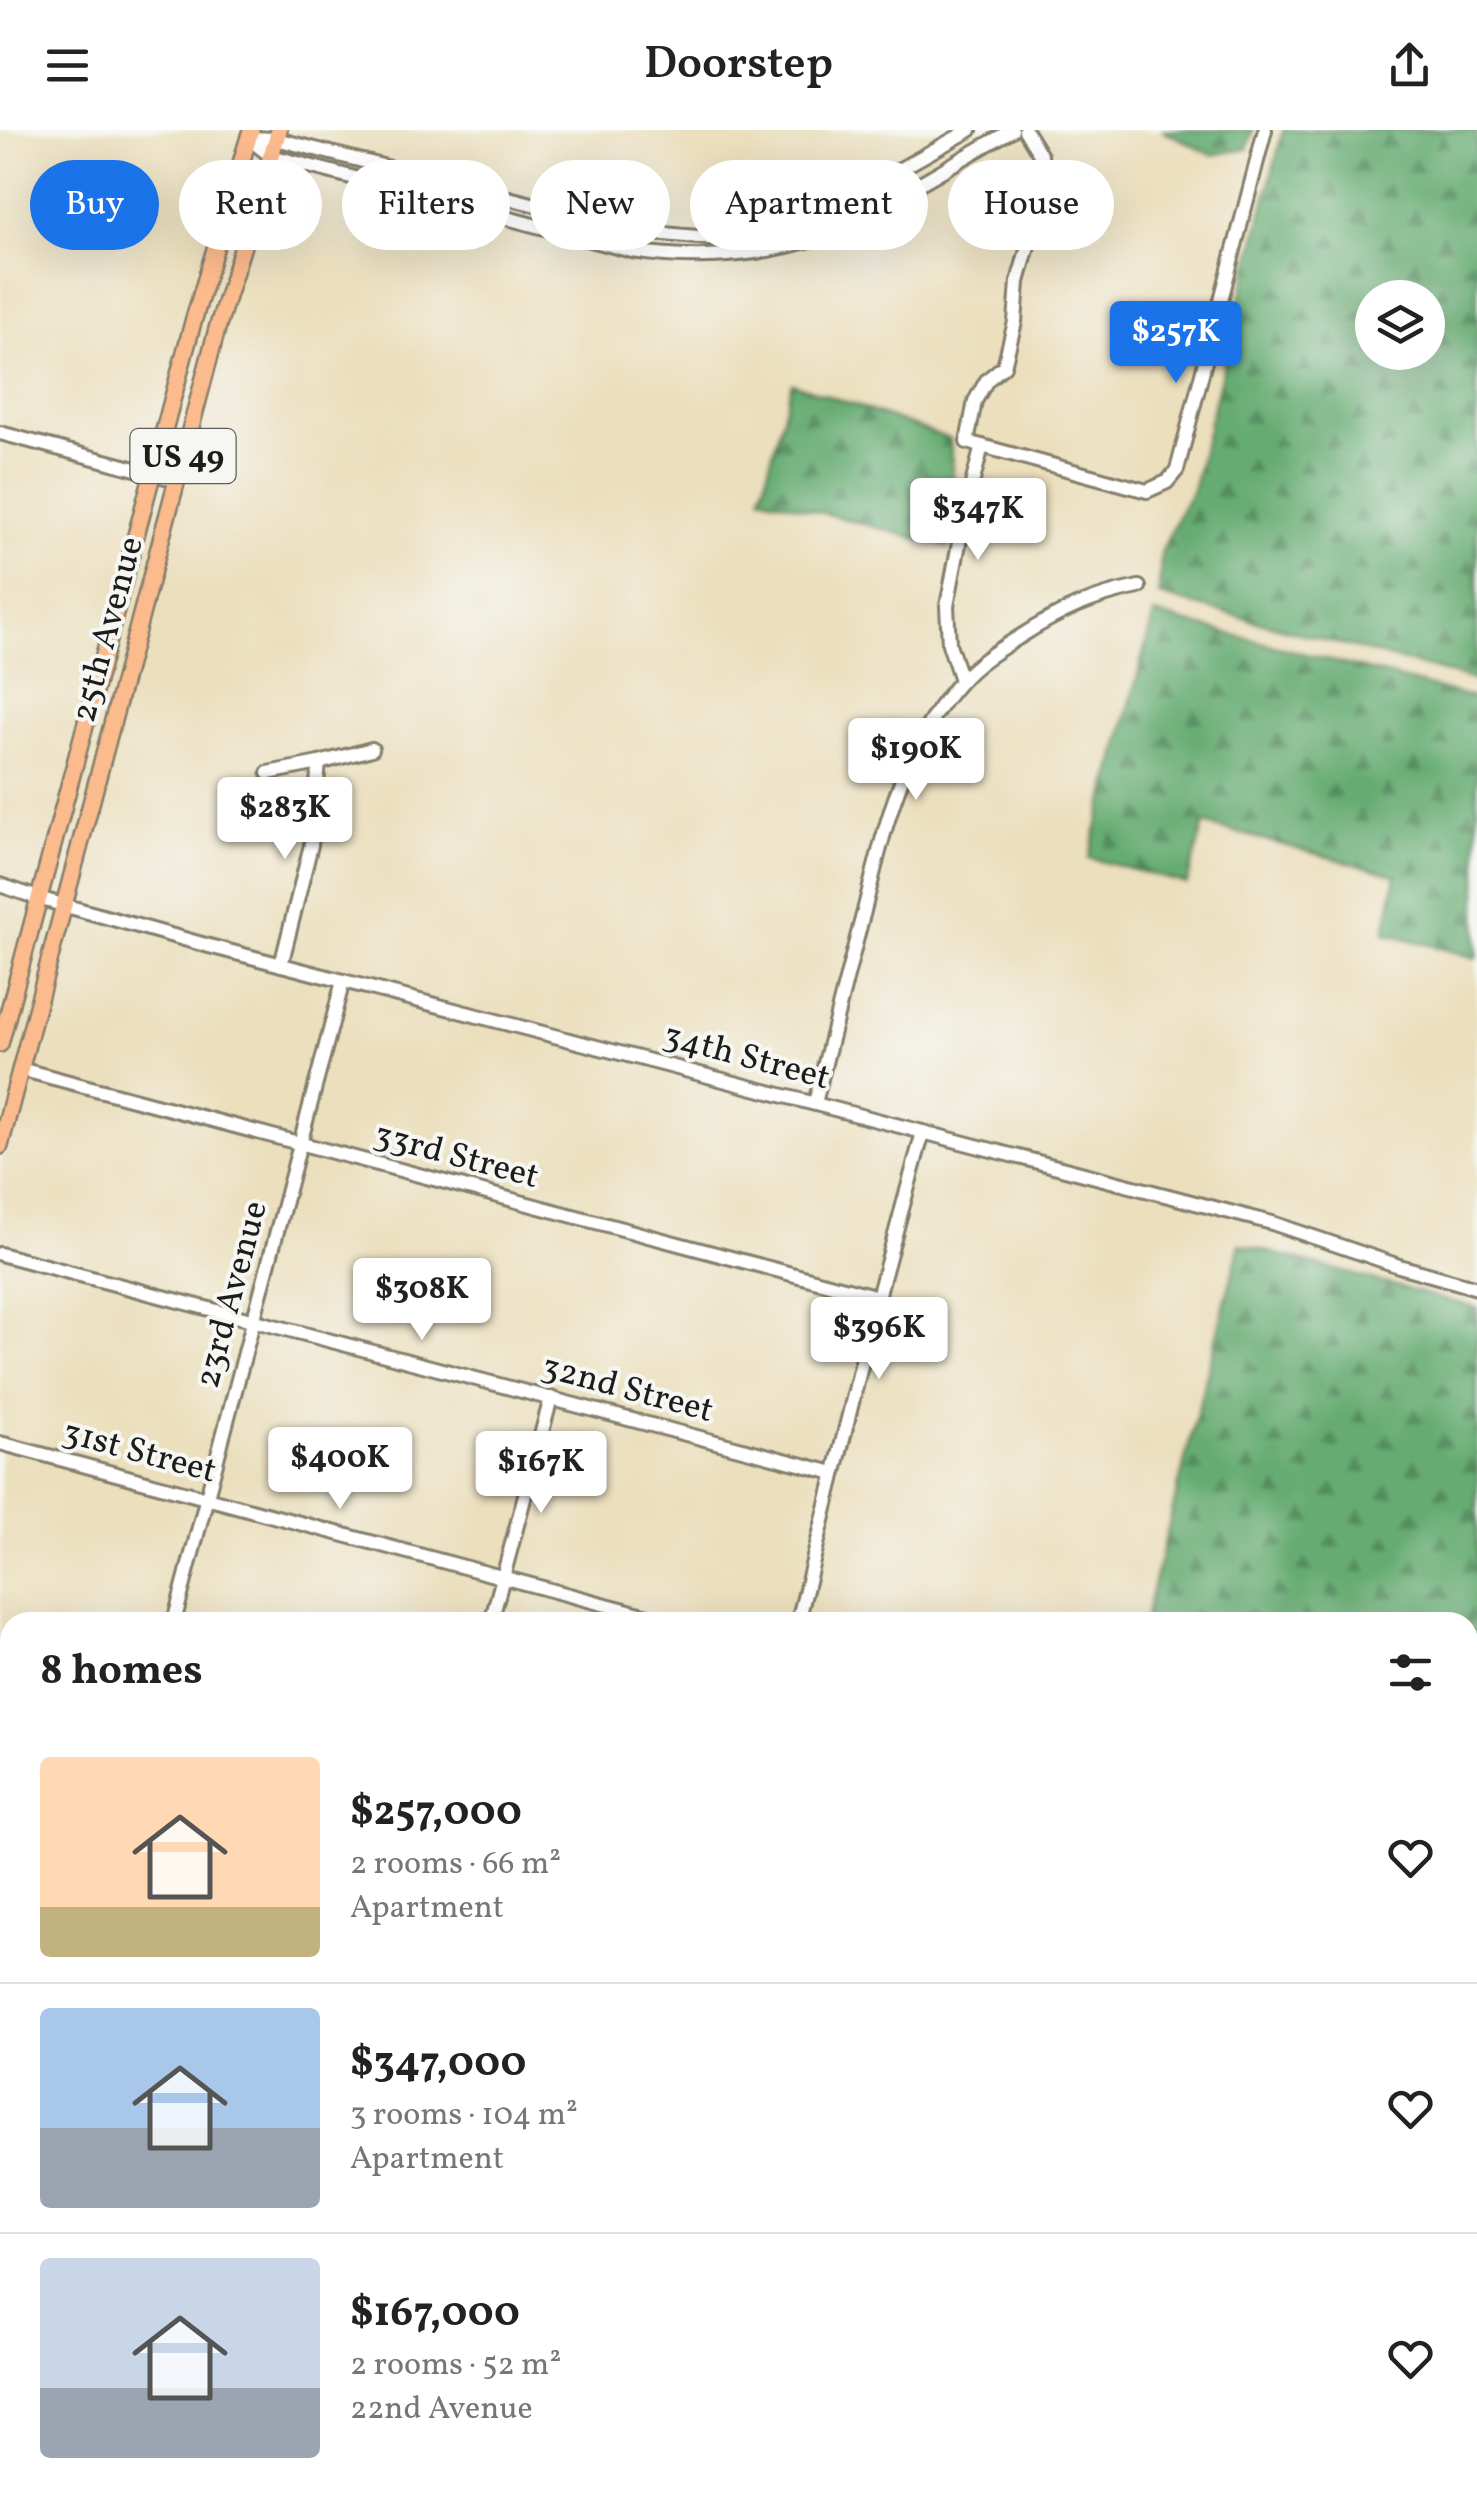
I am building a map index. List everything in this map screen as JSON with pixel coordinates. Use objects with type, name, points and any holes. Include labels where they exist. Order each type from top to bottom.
[{"type":"main road","name":"25th Avenue","points":[[0,1044],[192,322],[250,134]]},
{"type":"main road","name":"25th Avenue","points":[[0,1146],[217,328],[277,134]]},
{"type":"main road","points":[[192,322],[217,328]]},
{"type":"street","points":[[250,134],[277,134],[642,232],[708,238],[768,231],[818,216],[970,130]]},
{"type":"street","points":[[250,134],[270,156],[632,251],[702,258],[776,250],[827,235],[1012,130]]},
{"type":"street","points":[[1025,130],[1041,156],[1045,185],[1018,282],[1016,322],[1004,366],[987,380],[976,401],[967,442],[1147,490],[1167,482],[1176,470],[1265,130]]},
{"type":"street","points":[[0,433],[176,480]]},
{"type":"street","points":[[961,680],[949,644],[947,606],[982,446]]},
{"type":"street","points":[[815,1103],[888,818],[918,744],[961,680],[998,651],[1088,600],[1140,588]]},
{"type":"street","points":[[268,772],[372,749]]},
{"type":"street","points":[[281,965],[311,845],[319,763]]},
{"type":"street","name":"34th Street","points":[[0,885],[281,965],[1272,1223],[1477,1288]]},
{"type":"street","name":"23rd Avenue","points":[[177,1612],[343,981]]},
{"type":"street","name":"33rd Street","points":[[20,1069],[878,1297]]},
{"type":"street","points":[[800,1612],[923,1132]]},
{"type":"street","name":"32nd Street","points":[[0,1254],[834,1472]]},
{"type":"street","points":[[493,1612],[551,1398]]},
{"type":"street","name":"31st Street","points":[[0,1443],[633,1612]]},
{"type":"green space","points":[[1161,130],[1253,130],[1247,149],[1212,155]]},
{"type":"green space","points":[[1283,130],[1477,130],[1477,681],[1159,595],[1161,553],[1192,491]]},
{"type":"green space","points":[[792,383],[950,439],[955,497],[948,547],[761,496]]},
{"type":"green space","points":[[1154,614],[1477,699],[1477,958],[1385,933],[1396,875],[1204,824],[1187,884],[1089,858]]},
{"type":"green space","points":[[1240,1244],[1477,1308],[1477,1612],[1147,1612]]}]
